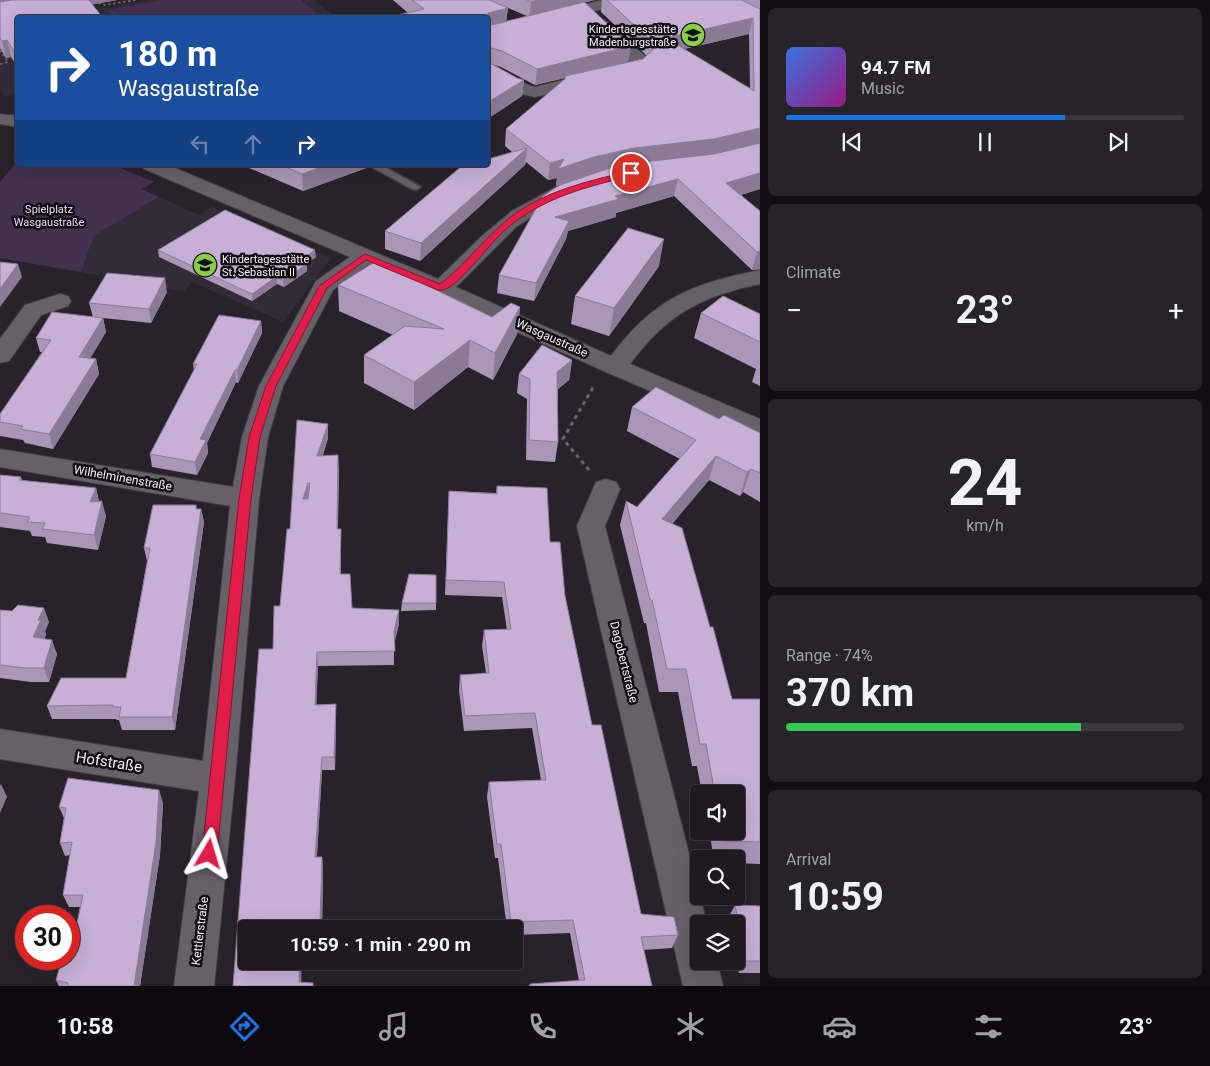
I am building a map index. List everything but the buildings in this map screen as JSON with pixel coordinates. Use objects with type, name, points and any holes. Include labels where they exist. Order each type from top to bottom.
[{"type":"street","points":[[490,34],[620,0]]},
{"type":"street","points":[[490,71],[522,89],[535,92],[607,76],[641,66],[639,60],[586,9]]},
{"type":"street","points":[[502,14],[526,24]]},
{"type":"street","points":[[0,119],[15,122]]},
{"type":"street","name":"Wasgaustraße","points":[[156,167],[441,288],[610,365],[760,429]]},
{"type":"street","points":[[441,288],[457,275],[490,239],[514,219],[550,197],[592,182]]},
{"type":"street","name":"Kettlerstraße","points":[[194,986],[218,779],[245,499],[255,437],[271,386],[324,286],[365,256]]},
{"type":"street","points":[[610,365],[635,338],[669,309],[717,285],[760,277]]},
{"type":"street","points":[[0,356],[33,310],[60,301]]},
{"type":"street","name":"Wilhelminenstraße","points":[[0,458],[245,499]]},
{"type":"street","name":"Dagobertstraße","points":[[606,489],[591,526],[703,986]]},
{"type":"street","name":"Hofstraße","points":[[0,744],[218,779]]},
{"type":"lane","points":[[377,167],[416,187]]},
{"type":"path","points":[[89,0],[105,6],[136,0]]},
{"type":"path","points":[[0,50],[8,62],[0,64]]},
{"type":"path","points":[[606,489],[563,439],[610,365]]},
{"type":"shaded area","points":[[89,0],[96,9],[148,0],[315,0],[333,15],[15,15],[15,94],[4,97],[0,90],[0,4]]},
{"type":"shaded area","name":"Kindertagesstätte St. Sebastian II","points":[[159,197],[199,215],[212,207],[331,258],[283,322],[192,282],[185,292],[81,272],[94,236]]},
{"type":"green space","points":[[162,0],[301,0],[319,15],[111,15],[107,10]]},
{"type":"green space","name":"Spielplatz Wasgaustraße","points":[[15,164],[15,167],[118,167],[154,182],[142,189],[159,197],[94,236],[81,272],[0,258],[0,182]]},
{"type":"place","name":"Kindertagesstätte Madenburgstraße","points":[[693,35]]},
{"type":"place","name":"Kindertagesstätte St. Sebastian II","points":[[205,265]]},
{"type":"route","points":[[209,854],[245,499],[255,437],[271,386],[324,286],[365,256],[441,288],[457,275],[502,228],[534,205],[569,189],[631,173]]}]
